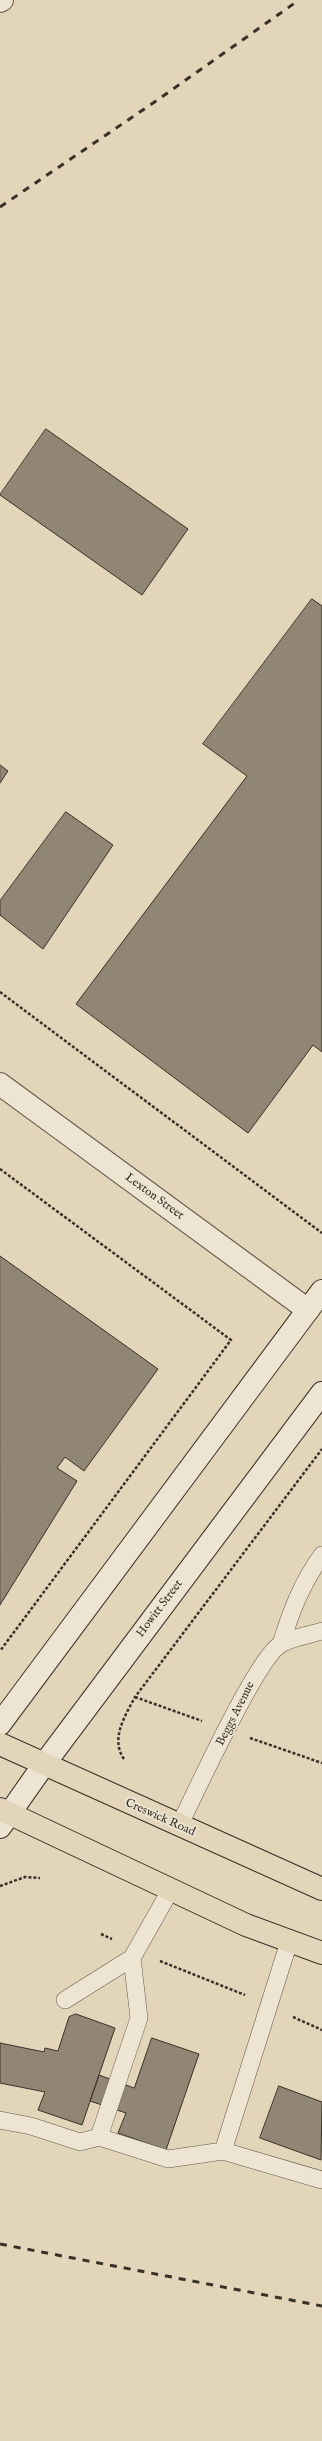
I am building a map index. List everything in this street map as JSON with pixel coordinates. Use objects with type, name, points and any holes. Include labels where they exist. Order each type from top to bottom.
[{"type":"highway","name":"Creswick Road","points":[[0,1744],[45,1763],[179,1826],[322,1889]]},
{"type":"highway","points":[[3,1816],[171,1889],[246,1925],[322,1953]]},
{"type":"main road","name":"Lexton Street","points":[[0,1084],[308,1310]]},
{"type":"main road","points":[[0,1724],[322,1291]]},
{"type":"main road","name":"Howitt Street","points":[[3,1816],[45,1763],[322,1393]]},
{"type":"lane","name":"Beggs Avenue","points":[[179,1826],[248,1689],[281,1644],[297,1596],[322,1555]]},
{"type":"lane","points":[[281,1644],[322,1631]]},
{"type":"lane","points":[[64,2000],[134,1954],[171,1889]]},
{"type":"lane","points":[[223,2151],[289,1942]]},
{"type":"lane","points":[[100,2137],[139,2018],[134,1954]]},
{"type":"lane","points":[[0,2120],[31,2126],[80,2142],[100,2137],[168,2159],[223,2151],[322,2180]]},
{"type":"path","points":[[0,992],[322,1233]]},
{"type":"path","points":[[0,1169],[231,1340],[1,1646],[0,1651]]},
{"type":"path","points":[[124,1759],[118,1747],[118,1741],[123,1721],[135,1697],[322,1449]]},
{"type":"path","points":[[0,1886],[25,1877],[40,1878]]},
{"type":"path","points":[[102,1934],[134,1954],[269,2006],[322,2030]]},
{"type":"building","points":[[46,429],[188,529],[142,595],[0,495]]},
{"type":"building","points":[[312,599],[322,606],[322,1052],[313,1045],[248,1133],[76,1004],[247,776],[203,744]]},
{"type":"building","points":[[0,765],[8,771],[0,783]]},
{"type":"building","points":[[66,812],[113,845],[43,949],[0,915],[0,901]]},
{"type":"building","points":[[0,1256],[158,1369],[84,1471],[65,1457],[57,1468],[77,1481],[0,1605]]},
{"type":"building","points":[[76,2014],[115,2028],[82,2125],[38,2110],[45,2092],[0,2083],[0,2043],[44,2052],[45,2048],[58,2051],[69,2017]]},
{"type":"building","points":[[152,2038],[199,2054],[166,2150],[118,2133],[126,2113],[90,2101],[99,2075],[134,2088]]},
{"type":"building","points":[[279,2086],[322,2102],[321,2160],[260,2138]]},
{"type":"railway","points":[[0,207],[156,101],[299,0]]},
{"type":"railway","points":[[0,2244],[322,2306]]}]
